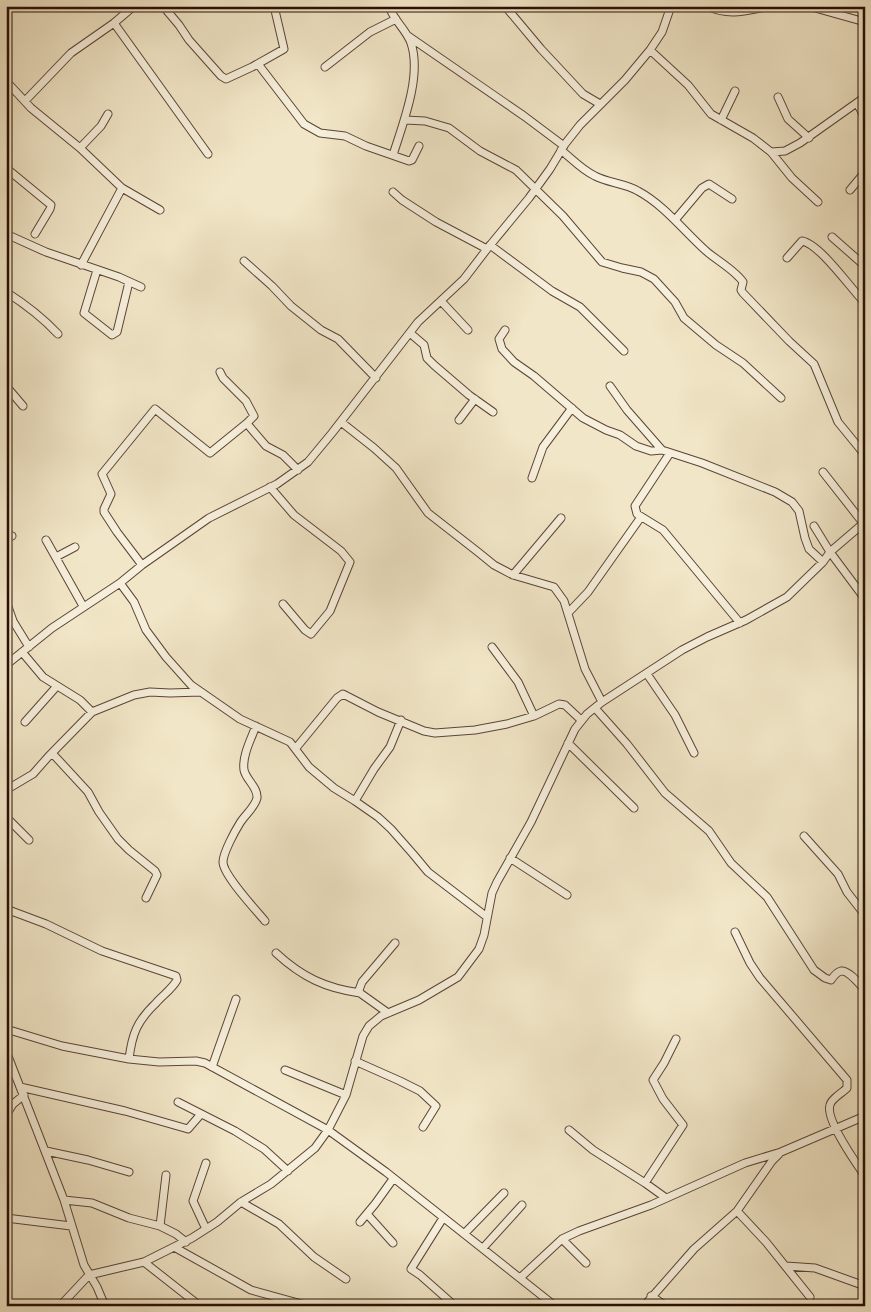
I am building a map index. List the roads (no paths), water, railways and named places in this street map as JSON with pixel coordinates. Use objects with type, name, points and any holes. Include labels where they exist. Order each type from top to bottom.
[{"type":"street","points":[[25,101],[71,53],[114,23],[134,6]]},
{"type":"street","points":[[163,6],[180,25],[189,40],[221,76],[226,79],[284,49],[274,6]]},
{"type":"street","points":[[389,6],[408,36],[414,65],[410,101],[393,155]]},
{"type":"street","points":[[505,6],[541,49],[583,94],[600,104]]},
{"type":"street","points":[[6,665],[83,606],[120,583],[142,565],[209,518],[270,488],[308,462],[376,378],[418,322],[464,279],[536,190],[562,148],[580,125],[625,80],[650,50],[662,32],[671,6]]},
{"type":"street","points":[[707,6],[718,11],[730,13],[741,13],[771,6]]},
{"type":"street","points":[[808,6],[865,22]]},
{"type":"street","points":[[325,67],[370,32],[396,19]]},
{"type":"street","points":[[114,23],[208,154]]},
{"type":"street","points":[[408,36],[524,116],[562,148],[582,169],[596,177],[624,185],[644,194],[676,220],[720,263],[737,275],[743,282],[743,293],[814,364],[838,422],[865,455]]},
{"type":"street","points":[[650,50],[688,85],[711,114],[753,138],[771,152],[792,178],[818,202]]},
{"type":"street","points":[[258,64],[304,124],[310,128],[320,133],[345,136],[366,146],[410,161],[418,146]]},
{"type":"street","points":[[6,80],[25,101],[80,148],[122,188],[160,210]]},
{"type":"street","points":[[721,120],[735,91]]},
{"type":"street","points":[[778,97],[788,119],[809,138]]},
{"type":"street","points":[[771,152],[785,151],[809,138],[865,97]]},
{"type":"street","points":[[857,103],[865,118]]},
{"type":"street","points":[[80,148],[101,126],[108,114]]},
{"type":"street","points":[[405,120],[425,121],[449,128],[480,151],[516,170],[563,216],[602,262],[641,272],[654,279],[675,302],[684,318],[716,345],[743,363],[781,398]]},
{"type":"street","points":[[6,168],[51,205],[34,234]]},
{"type":"street","points":[[850,190],[865,172]]},
{"type":"street","points":[[676,220],[702,188],[708,184],[732,199]]},
{"type":"street","points":[[81,265],[122,188]]},
{"type":"street","points":[[393,192],[436,222],[488,247],[552,291],[580,307],[624,351]]},
{"type":"street","points":[[6,234],[46,252],[141,287]]},
{"type":"street","points":[[832,237],[865,266]]},
{"type":"street","points":[[787,258],[802,241],[809,243],[865,303]]},
{"type":"street","points":[[244,261],[291,306],[321,330],[338,338],[376,378]]},
{"type":"street","points":[[97,270],[84,313],[112,335],[117,332],[128,282]]},
{"type":"street","points":[[6,292],[38,314],[58,334]]},
{"type":"street","points":[[441,301],[468,330]]},
{"type":"street","points":[[505,330],[499,339],[502,349],[514,362],[583,418],[620,435],[636,446],[651,451],[662,450],[702,463],[775,492],[792,502],[799,511],[802,528],[809,548],[823,562]]},
{"type":"street","points":[[410,333],[424,345],[427,358],[434,365],[493,412]]},
{"type":"street","points":[[142,565],[104,512],[111,494],[102,474],[155,409],[210,453],[246,423],[254,416],[246,401],[223,378],[220,372]]},
{"type":"street","points":[[6,386],[23,406]]},
{"type":"street","points":[[610,386],[627,410],[662,450]]},
{"type":"street","points":[[459,420],[475,399]]},
{"type":"street","points":[[532,478],[543,447],[572,408]]},
{"type":"street","points":[[341,422],[396,468],[428,513],[494,565],[513,575],[554,587],[564,601],[585,669],[602,702]]},
{"type":"street","points":[[246,423],[266,446],[282,455],[298,470]]},
{"type":"street","points":[[670,453],[635,506],[637,514],[663,530],[740,622]]},
{"type":"street","points":[[60,1306],[89,1275],[144,1262],[186,1242],[288,1171],[315,1148],[328,1130],[346,1095],[363,1036],[369,1026],[380,1016],[419,1000],[458,977],[479,949],[484,935],[492,893],[531,822],[575,729],[582,720],[602,702],[690,646],[787,597],[823,562],[830,552],[864,522],[823,472]]},
{"type":"street","points":[[270,488],[294,515],[341,552],[350,562],[330,611],[311,634],[305,630],[283,604]]},
{"type":"street","points":[[568,613],[588,592],[641,517]]},
{"type":"street","points":[[513,575],[561,518]]},
{"type":"street","points":[[814,526],[830,552],[865,599]]},
{"type":"street","points":[[46,540],[83,606]]},
{"type":"street","points":[[56,557],[75,547]]},
{"type":"street","points":[[120,583],[134,602],[146,630],[166,657],[191,685],[240,718],[290,742],[309,767],[334,788],[378,817],[391,829],[428,872],[486,917]]},
{"type":"street","points":[[6,601],[13,621],[29,647]]},
{"type":"street","points":[[492,647],[518,682],[534,716]]},
{"type":"street","points":[[22,652],[43,677],[80,700],[92,712]]},
{"type":"street","points":[[647,674],[675,715],[694,753]]},
{"type":"street","points":[[25,722],[57,686]]},
{"type":"street","points":[[6,790],[29,778],[92,712],[134,695],[150,692],[200,692]]},
{"type":"street","points":[[296,748],[337,698],[343,694],[378,712],[430,732],[449,733],[475,730],[534,716],[559,704],[565,704],[582,720]]},
{"type":"street","points":[[595,708],[628,744],[665,794],[713,836],[731,863],[767,896],[814,970],[828,980],[833,978],[838,972],[846,972],[865,990]]},
{"type":"street","points":[[355,801],[390,747],[401,720]]},
{"type":"street","points":[[256,726],[248,748],[244,770],[257,793],[256,800],[238,825],[223,862],[229,875],[265,922]]},
{"type":"street","points":[[568,744],[634,808]]},
{"type":"street","points":[[52,753],[88,792],[118,839],[155,871],[156,875],[146,898]]},
{"type":"street","points":[[6,817],[28,840]]},
{"type":"street","points":[[804,836],[838,874],[847,892],[865,915]]},
{"type":"street","points":[[510,858],[567,895]]},
{"type":"street","points":[[6,909],[46,924],[102,951],[176,976],[177,980],[171,988],[138,1023],[131,1043],[129,1059]]},
{"type":"street","points":[[735,932],[760,978],[847,1080],[847,1088],[831,1102],[829,1107],[836,1128],[865,1176]]},
{"type":"street","points":[[360,993],[359,990],[362,982],[395,943]]},
{"type":"street","points":[[276,953],[287,963],[323,986],[360,993],[388,1013]]},
{"type":"street","points":[[212,1067],[236,999]]},
{"type":"street","points":[[6,1030],[62,1046],[129,1059],[159,1062],[196,1061],[212,1067],[328,1130],[483,1248],[555,1306]]},
{"type":"street","points":[[645,1183],[682,1125],[663,1099],[653,1080],[676,1039]]},
{"type":"street","points":[[6,1051],[64,1200],[81,1258],[89,1275],[98,1287],[105,1306]]},
{"type":"street","points":[[355,1061],[420,1091],[436,1106],[423,1127]]},
{"type":"street","points":[[285,1070],[346,1095]]},
{"type":"street","points":[[20,1087],[125,1111],[188,1129],[201,1114]]},
{"type":"street","points":[[6,1115],[13,1104],[24,1095]]},
{"type":"street","points":[[178,1102],[235,1131],[264,1149],[288,1171]]},
{"type":"street","points":[[520,1278],[562,1239],[579,1231],[666,1198],[745,1163],[781,1152],[865,1116]]},
{"type":"street","points":[[569,1130],[593,1150],[666,1198]]},
{"type":"street","points":[[46,1151],[88,1160],[129,1172]]},
{"type":"street","points":[[644,1306],[694,1249],[737,1211],[772,1161],[781,1152]]},
{"type":"street","points":[[206,1163],[193,1201],[206,1229]]},
{"type":"street","points":[[160,1226],[166,1175]]},
{"type":"street","points":[[360,1222],[393,1179]]},
{"type":"street","points":[[464,1234],[504,1193]]},
{"type":"street","points":[[64,1200],[92,1203],[129,1218],[160,1226],[176,1234],[186,1242]]},
{"type":"street","points":[[241,1202],[279,1224],[314,1257],[346,1279]]},
{"type":"street","points":[[483,1248],[522,1205]]},
{"type":"street","points":[[737,1211],[766,1242],[810,1297]]},
{"type":"street","points":[[367,1214],[394,1243]]},
{"type":"street","points":[[6,1218],[71,1226]]},
{"type":"street","points":[[443,1218],[411,1269],[455,1306]]},
{"type":"street","points":[[562,1239],[586,1262]]},
{"type":"street","points":[[174,1247],[251,1290],[309,1306]]},
{"type":"street","points":[[144,1262],[200,1306]]},
{"type":"street","points":[[786,1266],[815,1268],[865,1286]]},
{"type":"street","points":[[651,1296],[666,1306]]}]
